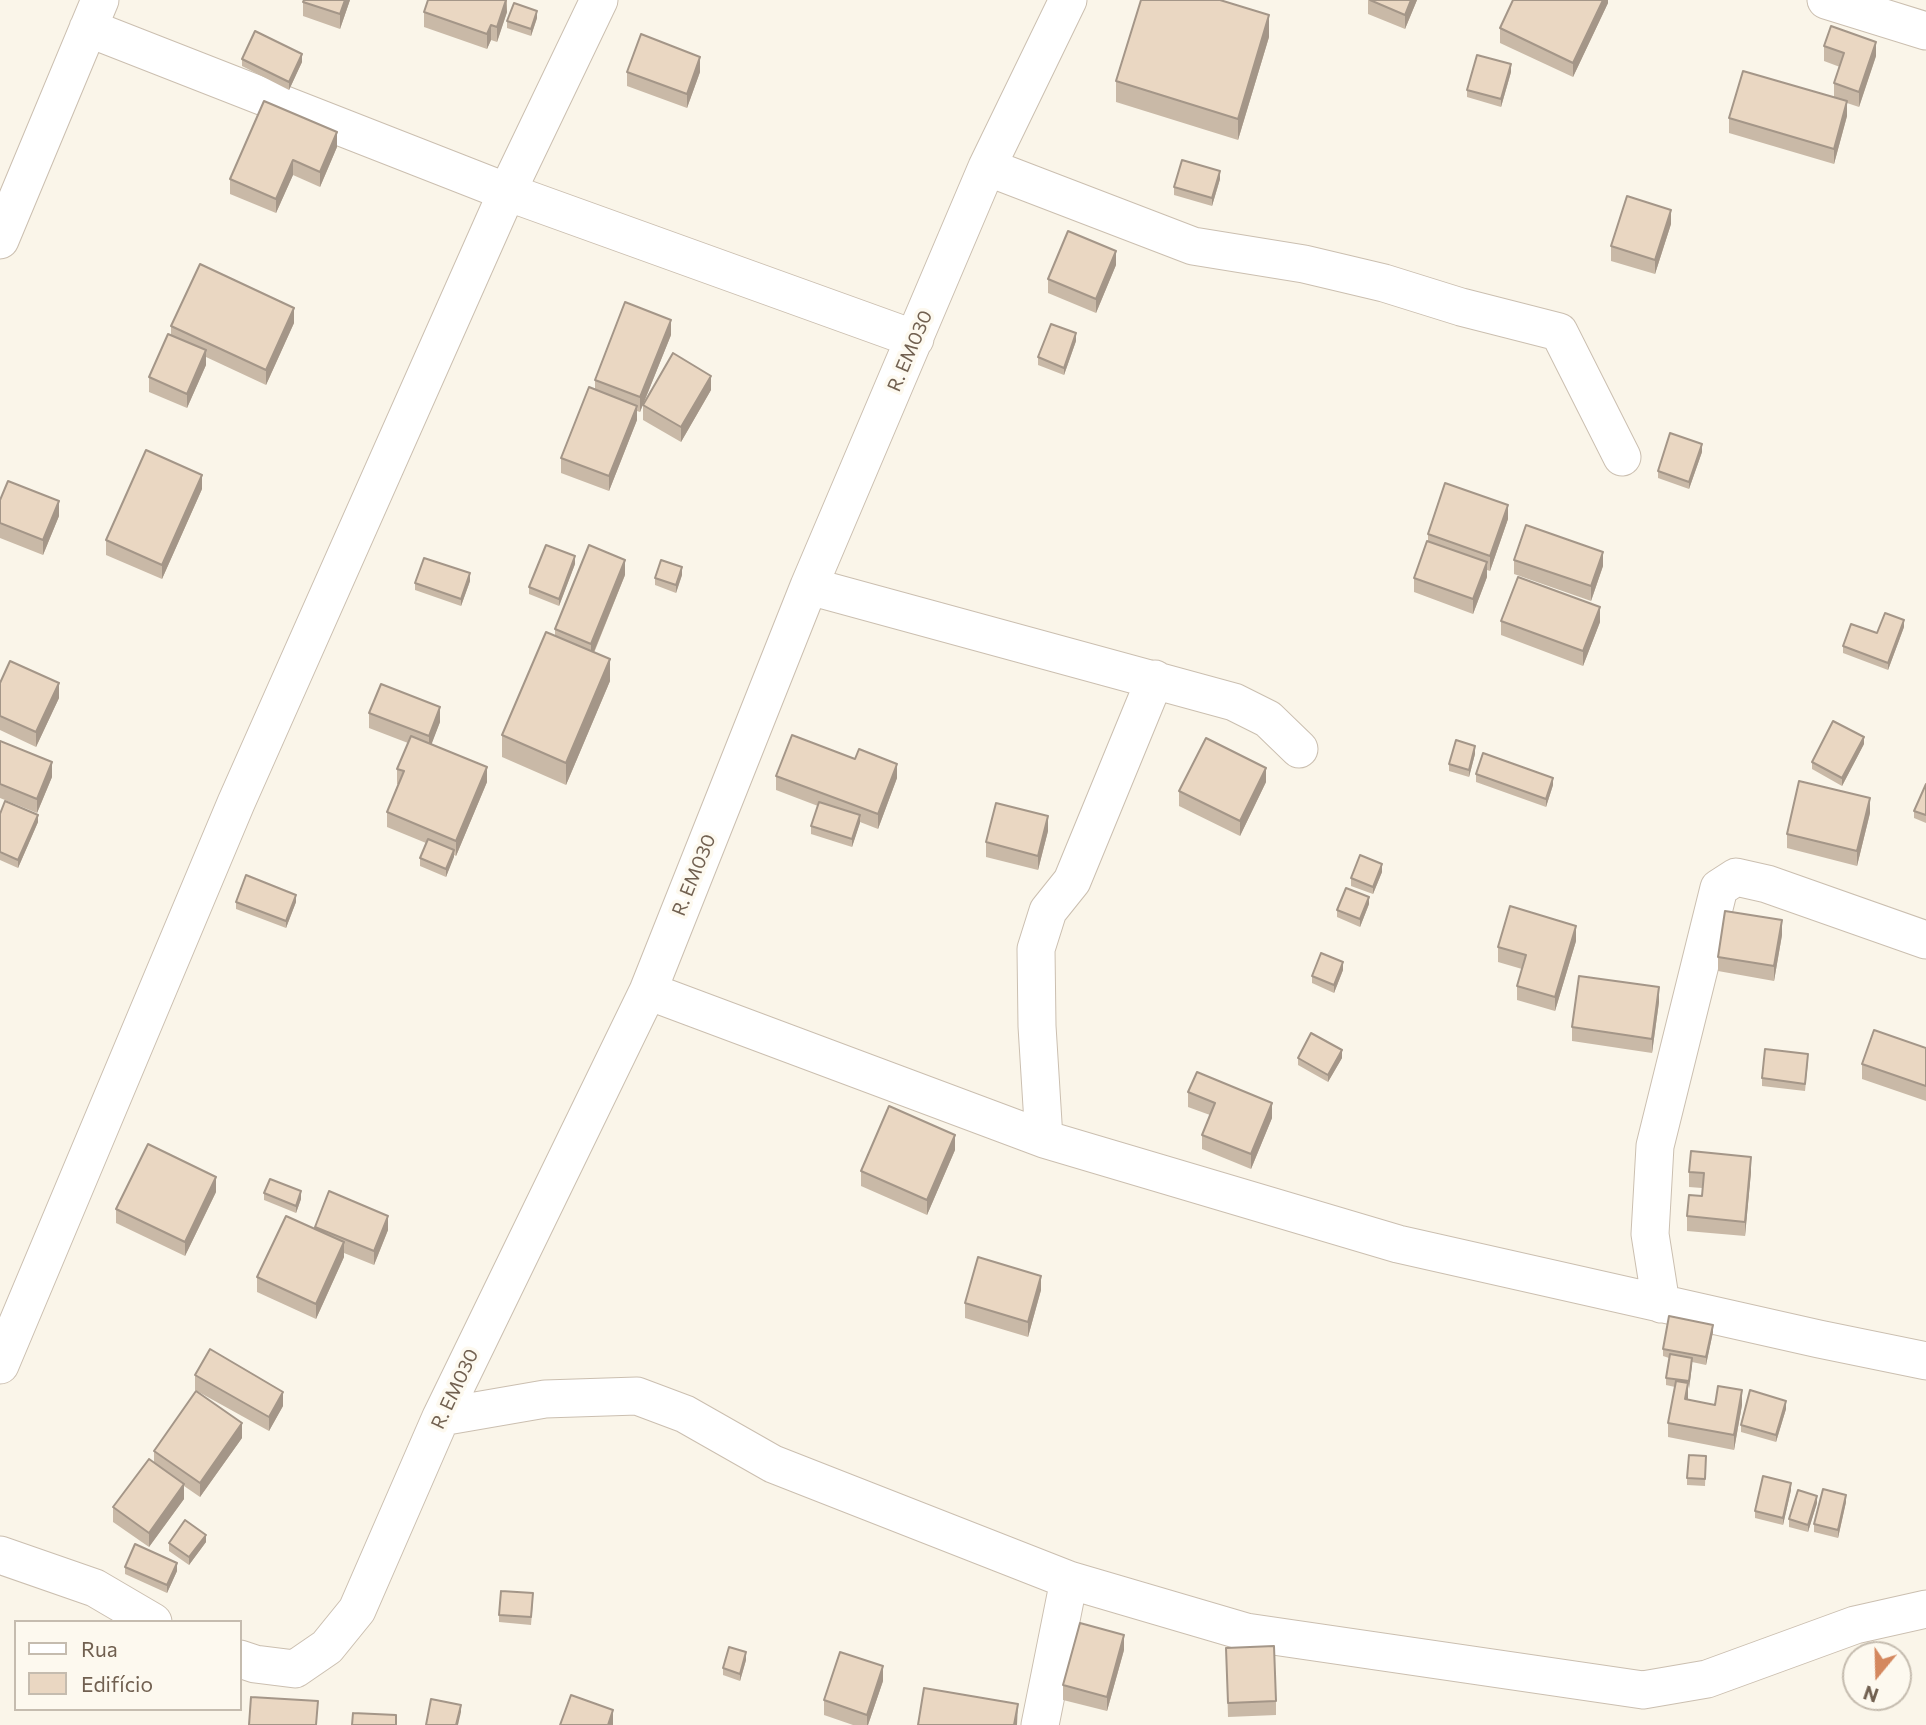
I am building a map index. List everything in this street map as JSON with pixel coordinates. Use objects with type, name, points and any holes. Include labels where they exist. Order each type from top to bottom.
[{"type":"street","points":[[0,1365],[236,803],[507,192],[599,0]]},
{"type":"street","name":"R. EM030","points":[[242,1660],[295,1669],[327,1647],[357,1610],[441,1417],[648,991],[809,586],[986,167],[1068,0]]},
{"type":"street","points":[[1826,0],[1926,31]]},
{"type":"street","points":[[0,240],[94,14],[507,192],[915,339]]},
{"type":"street","points":[[986,167],[1193,246],[1317,267],[1559,332],[1622,457]]},
{"type":"street","points":[[809,586],[1234,702],[1268,719],[1299,749]]},
{"type":"street","points":[[1044,1139],[1037,1026],[1036,949],[1048,911],[1073,881],[1155,679]]},
{"type":"street","points":[[1661,1304],[1650,1234],[1655,1146],[1719,888],[1736,877],[1767,884],[1926,940]]},
{"type":"street","points":[[648,991],[1044,1139],[1398,1244],[1926,1361]]},
{"type":"street","points":[[441,1417],[545,1399],[637,1396],[685,1414],[773,1464],[1069,1580],[1246,1632],[1643,1690],[1707,1679],[1855,1625],[1926,1609]]},
{"type":"street","points":[[0,1555],[95,1588],[150,1620]]},
{"type":"street","points":[[1040,1725],[1069,1580]]},
{"type":"building","points":[[345,0],[340,14],[303,2]]},
{"type":"building","points":[[428,0],[506,0],[497,27],[491,25],[487,34],[424,12]]},
{"type":"building","points":[[1141,0],[1220,0],[1269,15],[1238,119],[1116,81]]},
{"type":"building","points":[[1370,0],[1411,0],[1405,15]]},
{"type":"building","points":[[1513,0],[1603,0],[1573,63],[1500,28]]},
{"type":"building","points":[[514,3],[537,11],[531,29],[507,21]]},
{"type":"building","points":[[1831,26],[1876,42],[1859,92],[1834,83],[1844,53],[1824,46]]},
{"type":"building","points":[[255,31],[302,54],[289,82],[242,59]]},
{"type":"building","points":[[641,34],[700,57],[687,94],[627,72]]},
{"type":"building","points":[[1477,55],[1511,64],[1501,99],[1467,90]]},
{"type":"building","points":[[1743,71],[1847,101],[1834,149],[1729,118]]},
{"type":"building","points":[[264,101],[337,132],[320,172],[293,160],[276,199],[230,179]]},
{"type":"building","points":[[1182,160],[1220,171],[1212,198],[1174,187]]},
{"type":"building","points":[[1627,196],[1671,210],[1655,260],[1611,246]]},
{"type":"building","points":[[1068,231],[1116,251],[1096,299],[1048,279]]},
{"type":"building","points":[[200,264],[294,308],[266,370],[171,326]]},
{"type":"building","points":[[625,302],[671,320],[640,397],[595,380]]},
{"type":"building","points":[[1051,324],[1076,333],[1064,368],[1038,357]]},
{"type":"building","points":[[168,334],[206,350],[187,394],[149,377]]},
{"type":"building","points":[[673,353],[711,376],[681,427],[643,405]]},
{"type":"building","points":[[589,387],[637,406],[609,476],[561,458]]},
{"type":"building","points":[[1670,433],[1702,444],[1689,482],[1658,471]]},
{"type":"building","points":[[146,450],[202,475],[162,565],[106,540]]},
{"type":"building","points":[[8,481],[59,501],[43,540],[0,523],[0,500]]},
{"type":"building","points":[[1445,483],[1508,505],[1490,556],[1428,534]]},
{"type":"building","points":[[1526,525],[1603,552],[1591,586],[1514,560]]},
{"type":"building","points":[[1427,541],[1487,562],[1473,599],[1414,578]]},
{"type":"building","points":[[546,545],[575,556],[559,599],[529,587]]},
{"type":"building","points":[[589,545],[625,560],[591,644],[555,629]]},
{"type":"building","points":[[424,558],[470,573],[461,599],[415,583]]},
{"type":"building","points":[[661,560],[682,567],[676,585],[655,578]]},
{"type":"building","points":[[1518,577],[1600,607],[1583,651],[1501,621]]},
{"type":"building","points":[[1885,613],[1904,620],[1888,663],[1843,646],[1851,624],[1877,633]]},
{"type":"building","points":[[546,632],[610,659],[566,763],[502,735]]},
{"type":"building","points":[[10,661],[59,683],[36,732],[0,716],[0,683]]},
{"type":"building","points":[[381,684],[440,707],[429,736],[369,713]]},
{"type":"building","points":[[1833,721],[1864,737],[1842,778],[1812,762]]},
{"type":"building","points":[[792,735],[855,759],[859,749],[897,764],[878,814],[776,776]]},
{"type":"building","points":[[411,736],[487,767],[456,841],[387,812],[404,771],[397,769]]},
{"type":"building","points":[[1206,738],[1266,768],[1240,821],[1179,791]]},
{"type":"building","points":[[1456,740],[1475,746],[1469,770],[1449,764]]},
{"type":"building","points":[[0,741],[52,762],[37,799],[0,784]]},
{"type":"building","points":[[1483,753],[1553,778],[1546,799],[1476,774]]},
{"type":"building","points":[[1799,781],[1870,798],[1857,851],[1787,834]]},
{"type":"building","points":[[1926,784],[1926,815],[1914,811]]},
{"type":"building","points":[[5,801],[38,815],[18,860],[0,852],[0,814]]},
{"type":"building","points":[[819,802],[860,815],[852,839],[811,826]]},
{"type":"building","points":[[996,803],[1048,816],[1038,856],[986,842]]},
{"type":"building","points":[[428,839],[454,850],[446,869],[420,858]]},
{"type":"building","points":[[1360,855],[1382,864],[1373,887],[1351,878]]},
{"type":"building","points":[[246,875],[296,895],[286,921],[236,902]]},
{"type":"building","points":[[1346,888],[1369,897],[1360,919],[1337,910]]},
{"type":"building","points":[[1510,906],[1576,926],[1555,997],[1517,986],[1526,955],[1498,947]]},
{"type":"building","points":[[1725,911],[1782,920],[1774,966],[1718,957]]},
{"type":"building","points":[[1321,953],[1343,962],[1334,985],[1312,976]]},
{"type":"building","points":[[1579,976],[1659,987],[1652,1039],[1572,1027]]},
{"type":"building","points":[[1874,1030],[1926,1048],[1926,1086],[1862,1064]]},
{"type":"building","points":[[1311,1033],[1342,1050],[1328,1075],[1298,1058]]},
{"type":"building","points":[[1765,1049],[1808,1054],[1805,1084],[1762,1078]]},
{"type":"building","points":[[1197,1072],[1272,1103],[1251,1154],[1202,1135],[1215,1103],[1188,1092]]},
{"type":"building","points":[[889,1106],[955,1135],[927,1200],[861,1171]]},
{"type":"building","points":[[148,1144],[216,1177],[185,1242],[116,1209]]},
{"type":"building","points":[[1691,1151],[1751,1157],[1745,1222],[1687,1216],[1689,1195],[1702,1196],[1704,1173],[1689,1172]]},
{"type":"building","points":[[270,1179],[301,1191],[296,1206],[264,1193]]},
{"type":"building","points":[[329,1191],[388,1216],[374,1251],[315,1227]]},
{"type":"building","points":[[286,1216],[344,1242],[316,1304],[257,1277]]},
{"type":"building","points":[[978,1257],[1041,1276],[1028,1322],[965,1303]]},
{"type":"building","points":[[1669,1316],[1713,1325],[1706,1357],[1663,1349]]},
{"type":"building","points":[[210,1349],[283,1392],[269,1417],[195,1375]]},
{"type":"building","points":[[1670,1354],[1692,1358],[1689,1381],[1666,1378]]},
{"type":"building","points":[[1676,1381],[1688,1383],[1685,1399],[1715,1405],[1718,1386],[1742,1390],[1734,1435],[1668,1423]]},
{"type":"building","points":[[1750,1390],[1786,1401],[1776,1435],[1741,1425]]},
{"type":"building","points":[[196,1391],[242,1423],[200,1483],[154,1451]]},
{"type":"building","points":[[1689,1455],[1706,1456],[1705,1479],[1687,1478]]},
{"type":"building","points":[[149,1459],[184,1484],[149,1533],[113,1507]]},
{"type":"building","points":[[1763,1476],[1791,1483],[1783,1518],[1755,1511]]},
{"type":"building","points":[[1823,1489],[1846,1495],[1838,1530],[1814,1524]]},
{"type":"building","points":[[1798,1490],[1817,1496],[1808,1525],[1789,1519]]},
{"type":"building","points":[[185,1520],[206,1535],[189,1557],[169,1543]]},
{"type":"building","points":[[135,1544],[177,1563],[167,1585],[125,1567]]},
{"type":"building","points":[[501,1591],[533,1593],[531,1617],[499,1615]]},
{"type":"building","points":[[1080,1623],[1124,1635],[1107,1697],[1063,1685]]},
{"type":"building","points":[[1274,1646],[1276,1701],[1228,1703],[1226,1648]]},
{"type":"building","points":[[729,1647],[746,1652],[740,1674],[723,1668]]},
{"type":"building","points":[[840,1652],[883,1666],[867,1715],[824,1700]]},
{"type":"building","points":[[924,1688],[1018,1704],[1014,1725],[918,1725]]},
{"type":"building","points":[[571,1695],[613,1710],[608,1725],[560,1725]]},
{"type":"building","points":[[251,1697],[318,1701],[316,1725],[249,1725]]},
{"type":"building","points":[[431,1699],[461,1705],[456,1725],[426,1725]]},
{"type":"building","points":[[353,1713],[396,1715],[396,1725],[352,1725]]}]
